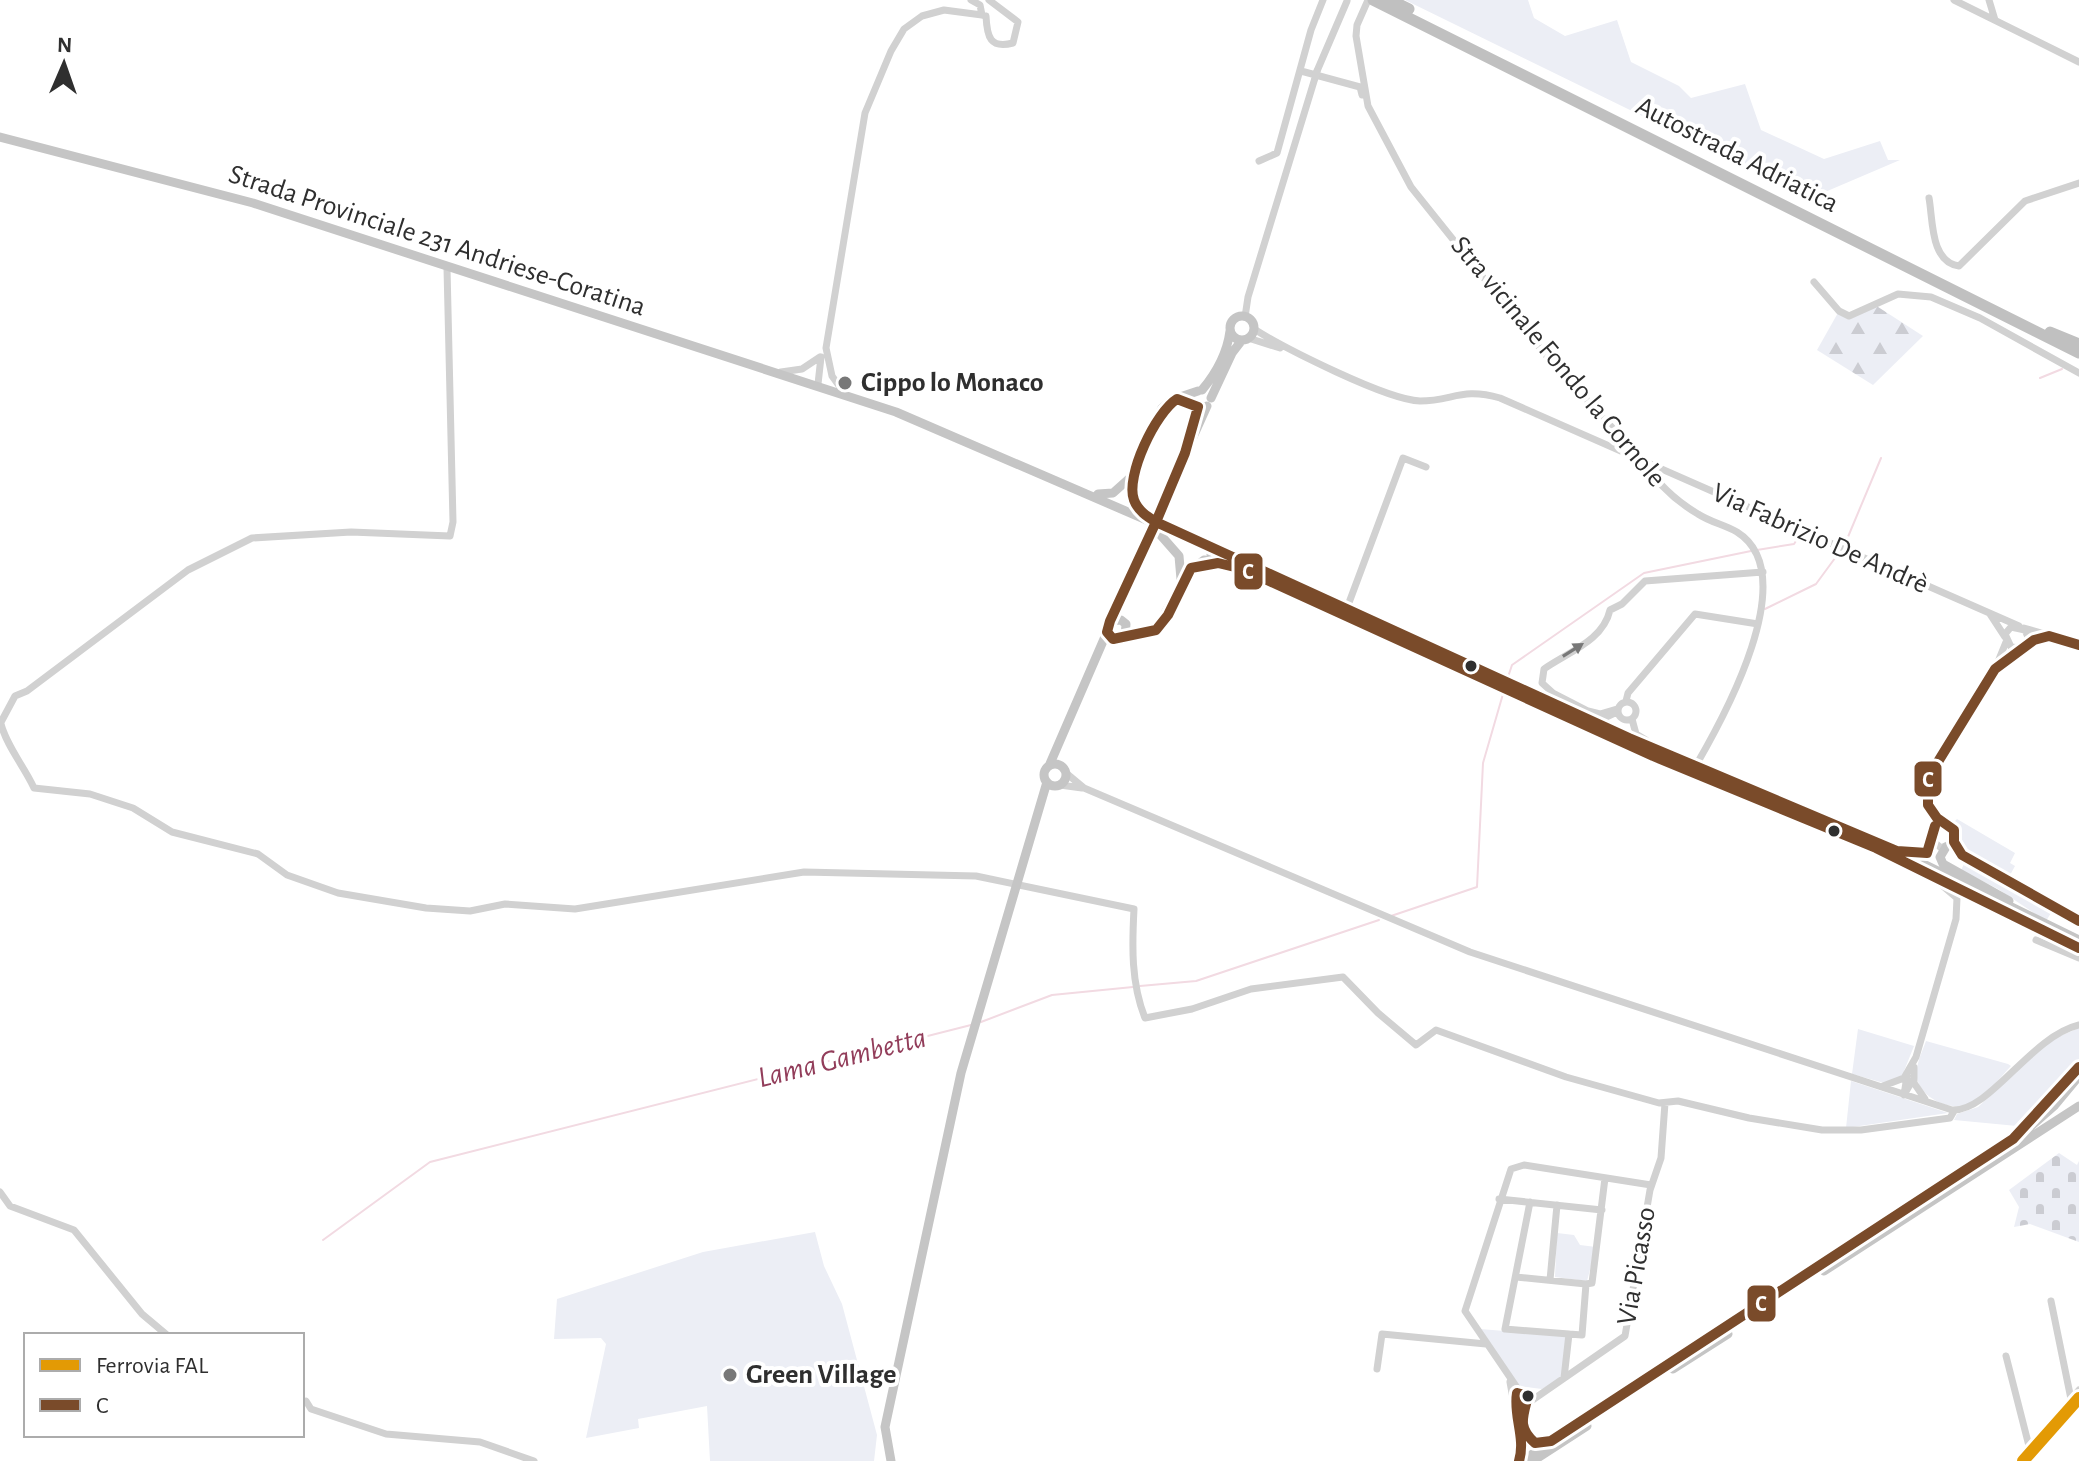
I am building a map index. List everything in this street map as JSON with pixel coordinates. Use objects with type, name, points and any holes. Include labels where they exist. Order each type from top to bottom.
[{"type":"highway","name":"Autostrada Adriatica","points":[[1371,0],[2079,353]]},
{"type":"highway","name":"Autostrada Adriatica","points":[[1391,0],[2079,344]]},
{"type":"main road","name":"Strada Provinciale 231 Andriese-Coratina","points":[[0,137],[253,203],[447,268],[818,384],[949,433],[1081,490],[1243,569],[1653,756],[1918,867],[2079,947]]},
{"type":"main road","points":[[1054,785],[1045,772],[1161,508],[1202,404],[1248,336],[1245,317],[1234,320],[1221,363],[1194,395],[1202,404]]},
{"type":"main road","points":[[1230,331],[1248,336]]},
{"type":"main road","points":[[1181,584],[1179,556],[1161,529],[1134,502],[1134,474],[1162,408],[1200,390]]},
{"type":"main road","points":[[1200,390],[1202,404]]},
{"type":"main road","name":"Strada Provinciale 231 Andriese-Coratina","points":[[856,398],[1347,608],[1695,767],[1897,851],[2079,940]]},
{"type":"main road","points":[[1177,399],[1202,404]]},
{"type":"main road","points":[[1081,490],[1102,495],[1113,493],[1134,474]]},
{"type":"main road","points":[[1107,632],[1147,634],[1163,623],[1187,573],[1204,560],[1243,569]]},
{"type":"main road","points":[[1096,659],[1124,633],[1124,594]]},
{"type":"main road","points":[[1111,621],[1124,633]]},
{"type":"main road","points":[[1059,744],[1065,771]]},
{"type":"main road","points":[[1049,766],[1065,771]]},
{"type":"main road","points":[[891,1461],[885,1427],[938,1172],[974,1024],[1042,803],[1065,771]]},
{"type":"main road","points":[[1897,851],[1924,855],[1932,841]]},
{"type":"main road","points":[[1949,845],[1940,857],[1943,864],[1997,891],[2031,918]]},
{"type":"main road","points":[[2015,1142],[2079,1067]]},
{"type":"main road","points":[[1533,1461],[2015,1142],[2038,1122],[2079,1076]]},
{"type":"main road","points":[[2015,1142],[2079,1083]]},
{"type":"main road","points":[[1520,1461],[2015,1142],[2079,1106]]},
{"type":"street","points":[[971,0],[980,5],[982,15]]},
{"type":"street","points":[[845,394],[827,365],[826,348],[865,113],[891,51],[904,29],[922,16],[944,10],[986,16],[987,34],[992,42],[1001,46],[1013,43],[1018,22],[1010,12],[989,0]]},
{"type":"street","points":[[1259,161],[1277,153],[1323,0]]},
{"type":"street","name":"Stra vicinale Fondo la Cornole","points":[[1371,0],[1361,14],[1356,36],[1368,106],[1411,187],[1488,287],[1641,459],[1655,481],[1699,515],[1739,533],[1753,551],[1763,572],[1766,583],[1758,624],[1721,722],[1695,767]]},
{"type":"street","points":[[1954,0],[2079,62]]},
{"type":"street","points":[[1989,0],[1995,20]]},
{"type":"street","points":[[1245,317],[1248,297],[1316,74],[1347,1]]},
{"type":"street","points":[[1301,71],[1360,87],[1368,106]]},
{"type":"street","points":[[1929,198],[1934,241],[1949,263],[1959,266],[2025,201],[2079,183]]},
{"type":"street","points":[[447,268],[453,522],[450,536],[351,532],[252,538],[188,570],[143,600],[27,691],[15,696],[0,724],[4,737],[23,764],[34,788],[90,794],[133,808],[172,832],[258,854],[287,875],[338,893],[426,908],[470,911],[505,904],[575,909],[804,872],[976,876],[1134,909],[1132,951],[1137,1000],[1145,1018],[1192,1009],[1251,989],[1343,977],[1378,1013],[1416,1045],[1436,1030],[1566,1077],[1665,1103],[1678,1101],[1749,1118],[1832,1130],[1950,1118],[1954,1111]]},
{"type":"street","points":[[1814,282],[1839,311],[1849,316],[1898,294],[1939,299],[2079,373]]},
{"type":"street","name":"Via Fabrizio De Andrè","points":[[1248,336],[1399,397],[1420,401],[1458,393],[1482,393],[1500,398],[2020,626],[2079,644]]},
{"type":"street","points":[[781,372],[802,369],[820,357],[826,348]]},
{"type":"street","points":[[818,384],[820,357]]},
{"type":"street","points":[[818,384],[827,365]]},
{"type":"street","points":[[1347,608],[1403,458],[1426,467]]},
{"type":"street","points":[[1617,710],[1595,714],[1563,699],[1542,683],[1544,669],[1597,635],[1608,622],[1610,610],[1645,581],[1763,572]]},
{"type":"street","points":[[1989,612],[2011,647],[2023,647]]},
{"type":"street","points":[[1574,713],[1602,719],[1617,710],[1695,614],[1758,624]]},
{"type":"street","points":[[2023,647],[2028,635],[2020,626],[2009,629],[1995,669],[1931,769],[1926,787],[1935,826],[1932,841],[1949,845],[2079,929]]},
{"type":"street","points":[[1995,669],[2023,647],[2049,636]]},
{"type":"street","points":[[1626,701],[1635,706],[1632,719],[1636,734],[1671,756]]},
{"type":"street","points":[[1617,710],[1622,719],[1632,719]]},
{"type":"street","points":[[1065,771],[1084,788]]},
{"type":"street","points":[[1054,785],[1084,788],[1470,952],[1954,1111],[1978,1103],[2048,1038],[2079,1025]]},
{"type":"street","points":[[1928,805],[1954,830],[1949,845]]},
{"type":"street","points":[[1935,826],[1944,823]]},
{"type":"street","points":[[1918,867],[1957,898],[1956,919]]},
{"type":"street","points":[[1904,1095],[1956,919],[1965,899],[1986,901]]},
{"type":"street","points":[[2060,914],[2079,921]]},
{"type":"street","points":[[2036,940],[2079,958]]},
{"type":"street","points":[[1873,1085],[1893,1084],[1910,1075]]},
{"type":"street","points":[[1910,1075],[1920,1095],[1936,1105]]},
{"type":"street","name":"Via Picasso","points":[[1525,1404],[1625,1336],[1651,1185],[1661,1158],[1665,1103]]},
{"type":"street","points":[[1551,1441],[1535,1443],[1525,1433],[1520,1418],[1528,1398],[1510,1380],[1465,1311],[1499,1199],[1511,1169],[1524,1165],[1651,1185]]},
{"type":"street","points":[[1516,1277],[1592,1283],[1605,1178]]},
{"type":"street","points":[[0,1192],[10,1206],[74,1230],[142,1314],[165,1333]]},
{"type":"street","points":[[1499,1199],[1602,1210]]},
{"type":"street","points":[[1530,1202],[1505,1329],[1582,1335],[1586,1284]]},
{"type":"street","points":[[1550,1280],[1557,1205]]},
{"type":"street","points":[[2051,1301],[2071,1399]]},
{"type":"street","points":[[1377,1369],[1382,1334],[1486,1344]]},
{"type":"street","points":[[1564,1378],[1569,1334]]},
{"type":"street","points":[[2006,1356],[2030,1450]]},
{"type":"street","points":[[1510,1380],[1522,1452],[1520,1461]]},
{"type":"street","points":[[1515,1399],[1522,1392],[1548,1390]]},
{"type":"street","points":[[2018,1461],[2079,1390]]},
{"type":"street","points":[[1515,1399],[1518,1404],[1525,1404]]},
{"type":"street","points":[[304,1402],[311,1409],[386,1434],[480,1442],[534,1461]]},
{"type":"green space","points":[[1405,0],[1528,0],[1534,18],[1565,36],[1617,20],[1631,62],[1679,86],[1691,98],[1745,84],[1761,130],[1824,159],[1880,141],[1888,160],[1900,160],[1825,192],[1806,196]]},
{"type":"green space","points":[[1875,305],[1923,336],[1873,385],[1817,350],[1839,311],[1844,314]]},
{"type":"green space","points":[[1957,819],[2015,853],[2010,863],[2015,866],[2009,877],[1964,852],[1953,823]]},
{"type":"green space","points":[[1964,864],[2051,913],[2046,921],[1998,889],[1961,870]]},
{"type":"green space","points":[[2079,1028],[2079,1061],[2021,1130],[2017,1126],[1954,1120],[1957,1114],[1978,1107],[2051,1040]]},
{"type":"green space","points":[[1858,1029],[1914,1046],[1902,1076],[1884,1083],[1852,1074]]},
{"type":"green space","points":[[1926,1041],[2011,1066],[1974,1102],[1958,1106],[1940,1103],[1925,1093],[1917,1078]]},
{"type":"green space","points":[[1851,1081],[1948,1113],[1846,1128]]},
{"type":"green space","points":[[2059,1153],[2077,1165],[2079,1161],[2079,1242],[2030,1224],[2014,1227],[2019,1207],[2009,1190]]},
{"type":"green space","name":"Green Village","points":[[815,1232],[824,1266],[842,1304],[877,1435],[874,1461],[710,1461],[707,1406],[638,1419],[639,1428],[586,1438],[606,1344],[601,1338],[554,1339],[557,1299],[703,1252]]},
{"type":"green space","points":[[1557,1233],[1574,1235],[1580,1245],[1596,1247],[1587,1281],[1555,1277]]},
{"type":"green space","points":[[1480,1329],[1567,1336],[1564,1377],[1542,1389],[1518,1386]]},
{"type":"waterway","points":[[2040,378],[2062,369]]},
{"type":"waterway","points":[[1845,544],[1881,458]]},
{"type":"waterway","name":"Lama Gambetta","points":[[1757,550],[1794,544],[1800,535]]},
{"type":"waterway","name":"Lama Gambetta","points":[[1508,677],[1512,665],[1644,573],[1751,551]]},
{"type":"waterway","points":[[1765,609],[1816,584],[1838,554]]},
{"type":"waterway","name":"Lama Gambetta","points":[[1391,916],[1477,887],[1483,763],[1503,694]]},
{"type":"waterway","name":"Lama Gambetta","points":[[1140,986],[1196,981],[1379,920]]},
{"type":"waterway","name":"Lama Gambetta","points":[[981,1022],[1052,995],[1133,987]]},
{"type":"waterway","name":"Lama Gambetta","points":[[323,1240],[430,1162],[971,1025]]},
{"type":"rail line","name":"FAL","points":[[2023,1461],[2079,1398]]},
{"type":"transit line","name":"C","points":[[1177,399],[1198,407],[1185,453],[1156,522],[1134,500],[1134,476],[1152,430],[1177,399]]},
{"type":"transit line","name":"C","points":[[1156,522],[1629,738],[1897,851],[1927,853],[1935,826]]},
{"type":"transit line","name":"C","points":[[1156,522],[1110,621],[1107,632],[1113,639],[1156,630],[1168,615],[1191,568],[1218,563],[1243,569],[1653,756],[1876,848],[2079,948]]},
{"type":"transit line","name":"C","points":[[2079,645],[2049,636],[2034,640],[1995,669],[1928,778],[1928,805],[1937,818],[1954,830],[1954,842],[1962,855],[2079,921]]},
{"type":"transit line","name":"C","points":[[1519,1461],[1521,1444],[1517,1393],[1528,1396],[1523,1421],[1529,1437],[1535,1443],[1551,1441],[2013,1139],[2079,1067]]},
{"type":"place","name":"Cippo lo Monaco","points":[[845,383]]},
{"type":"place","name":"Green Village","points":[[730,1375]]}]
